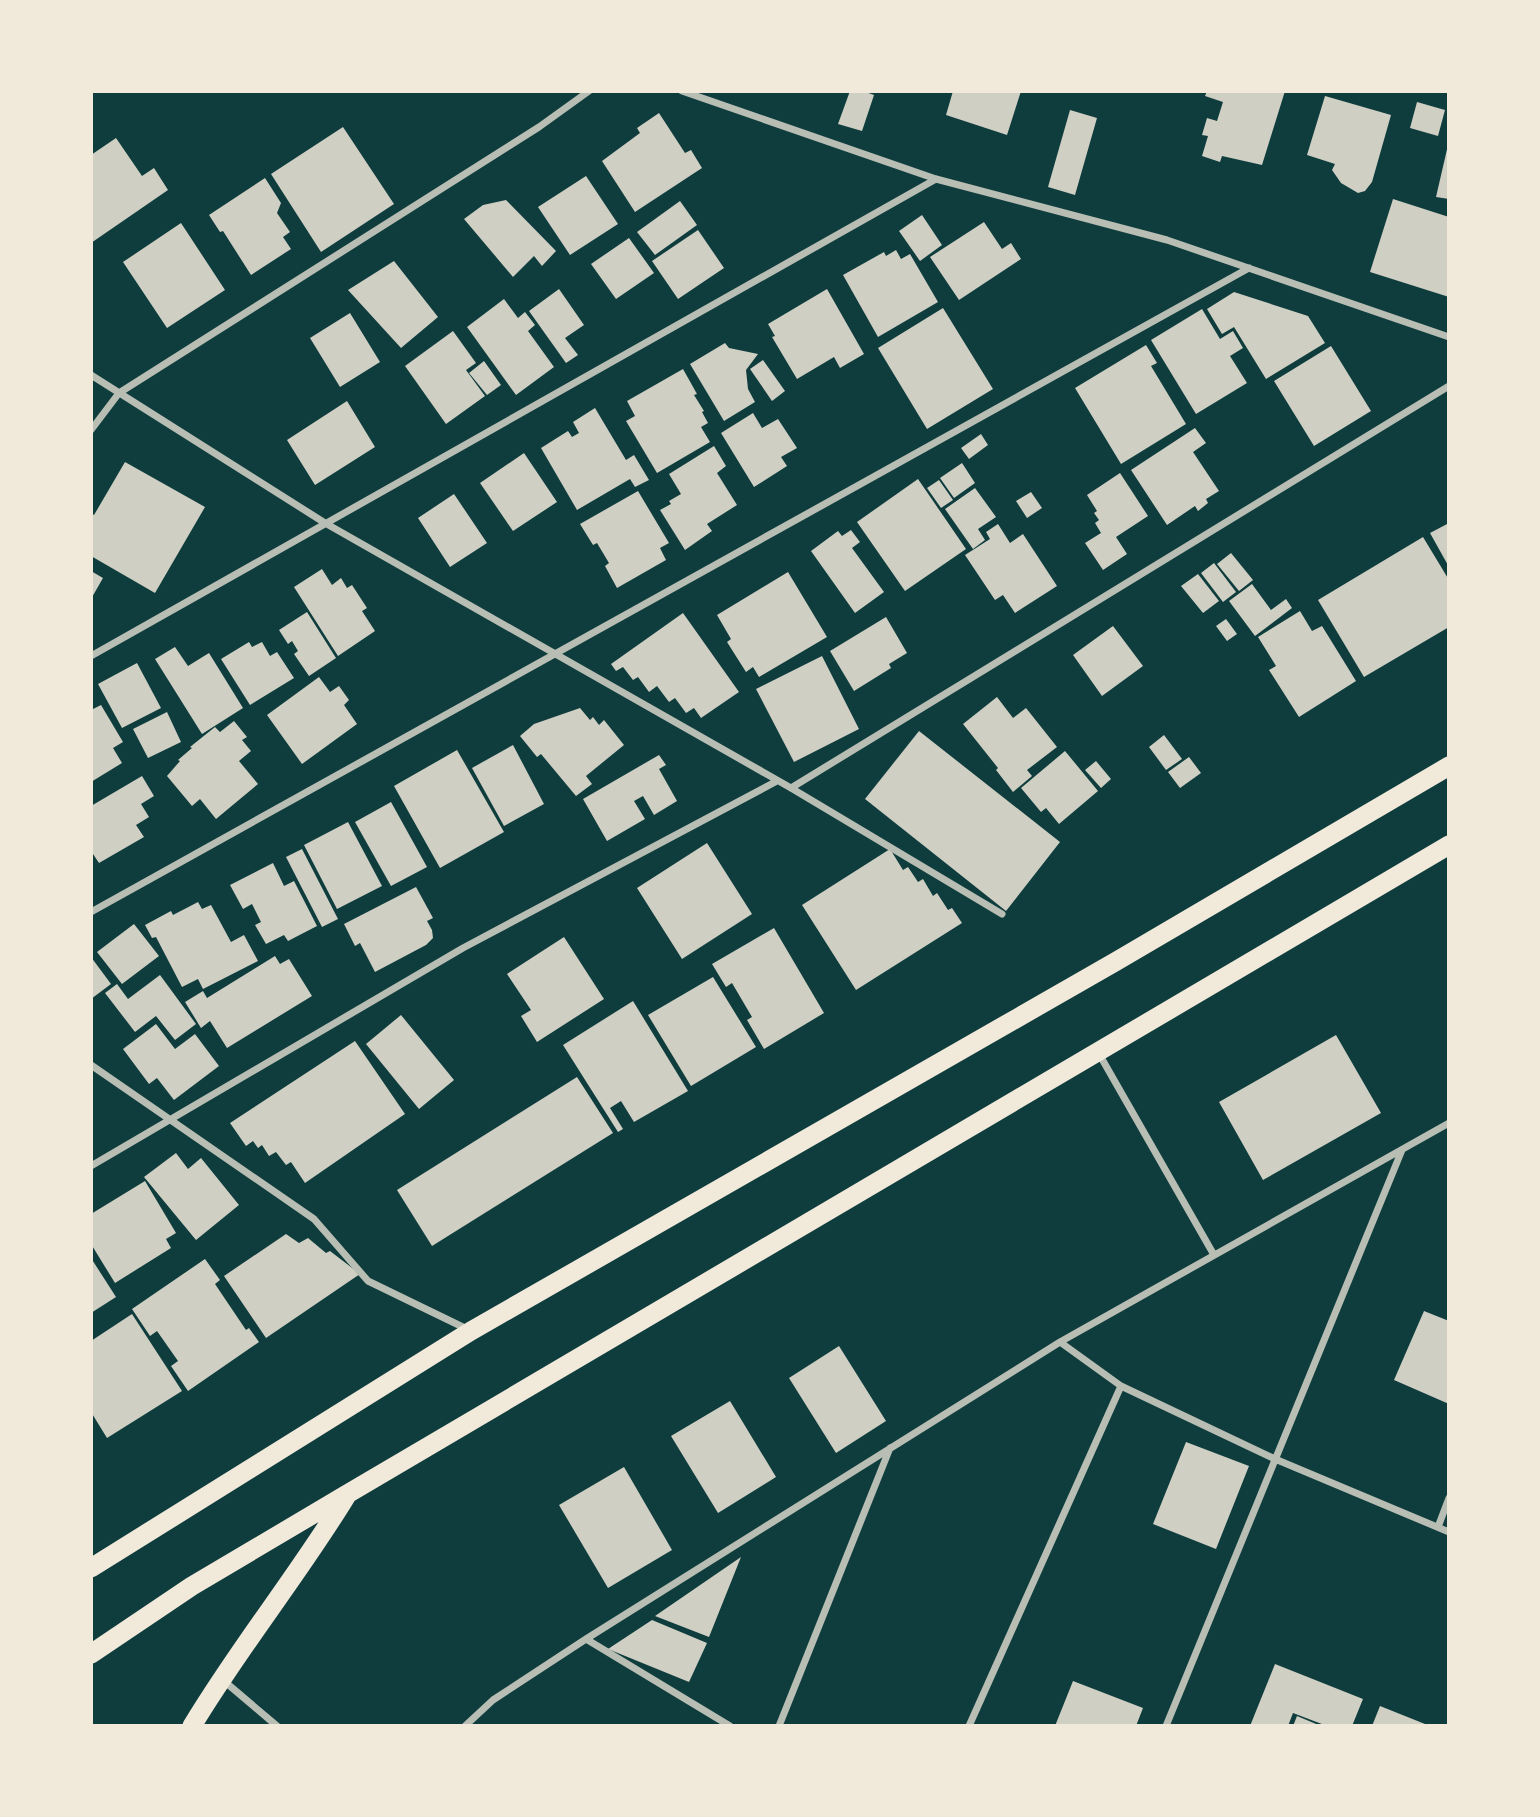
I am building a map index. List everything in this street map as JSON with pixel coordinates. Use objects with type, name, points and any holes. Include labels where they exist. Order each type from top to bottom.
[{"type":"highway","points":[[91,1568],[471,1331],[1103,969],[1449,766]]},
{"type":"highway","points":[[91,1654],[192,1586],[1449,845]]},
{"type":"highway","points":[[192,1726],[220,1678],[313,1550],[349,1493]]},
{"type":"street","points":[[91,430],[119,393],[539,127],[589,91]]},
{"type":"street","points":[[682,91],[936,178],[1167,240],[1449,337]]},
{"type":"street","points":[[91,656],[936,178]]},
{"type":"street","points":[[91,912],[1249,268]]},
{"type":"street","points":[[91,375],[325,523],[791,788],[1002,914]]},
{"type":"street","points":[[791,788],[1449,386]]},
{"type":"street","points":[[91,1166],[167,1119],[463,948],[777,781]]},
{"type":"street","points":[[1097,1052],[1214,1255]]},
{"type":"street","points":[[91,1065],[314,1219],[368,1281],[471,1331]]},
{"type":"street","points":[[465,1726],[493,1700],[586,1639],[1060,1342],[1449,1123]]},
{"type":"street","points":[[1166,1726],[1402,1149]]},
{"type":"street","points":[[1060,1342],[1121,1386],[1275,1459],[1449,1532]]},
{"type":"street","points":[[969,1726],[1121,1386]]},
{"type":"street","points":[[779,1726],[890,1447]]},
{"type":"street","points":[[1438,1527],[1449,1498]]},
{"type":"street","points":[[586,1639],[730,1726]]},
{"type":"street","points":[[220,1678],[277,1726]]},
{"type":"building","points":[[850,91],[863,91],[874,95],[862,131],[838,124]]},
{"type":"building","points":[[953,91],[1021,91],[1007,135],[946,115]]},
{"type":"building","points":[[1207,91],[1285,91],[1262,165],[1222,156],[1220,162],[1202,156],[1208,136],[1202,135],[1207,118],[1217,121],[1223,102],[1205,96]]},
{"type":"building","points":[[1325,96],[1391,115],[1372,182],[1365,191],[1358,193],[1341,183],[1332,170],[1335,164],[1307,155]]},
{"type":"building","points":[[1417,102],[1445,110],[1438,136],[1410,128]]},
{"type":"building","points":[[1070,110],[1097,118],[1075,195],[1048,187]]},
{"type":"building","points":[[659,113],[685,153],[691,150],[702,168],[635,212],[602,161],[640,133],[637,128]]},
{"type":"building","points":[[343,127],[394,204],[321,252],[271,174]]},
{"type":"building","points":[[116,138],[142,176],[154,168],[168,190],[91,243],[91,155]]},
{"type":"building","points":[[1449,145],[1449,199],[1436,197]]},
{"type":"building","points":[[586,176],[618,224],[570,255],[538,207]]},
{"type":"building","points":[[265,178],[281,203],[277,213],[290,232],[283,237],[291,249],[251,275],[223,231],[220,232],[209,215]]},
{"type":"building","points":[[1393,199],[1449,217],[1449,297],[1370,272]]},
{"type":"building","points":[[506,200],[556,251],[542,266],[534,256],[513,277],[464,219],[483,205]]},
{"type":"building","points":[[680,201],[697,225],[655,255],[637,232]]},
{"type":"building","points":[[922,215],[942,245],[920,261],[899,231]]},
{"type":"building","points":[[984,222],[1002,249],[1011,243],[1021,259],[959,300],[930,257]]},
{"type":"building","points":[[181,223],[225,290],[167,328],[123,262]]},
{"type":"building","points":[[698,230],[724,268],[678,299],[652,261]]},
{"type":"building","points":[[629,238],[654,273],[616,299],[591,264]]},
{"type":"building","points":[[896,250],[901,259],[910,254],[938,302],[878,337],[843,275],[884,252],[886,256]]},
{"type":"building","points":[[394,261],[438,317],[401,348],[348,290]]},
{"type":"building","points":[[559,289],[584,325],[565,338],[578,355],[566,363],[529,311]]},
{"type":"building","points":[[827,289],[864,354],[840,368],[834,357],[797,379],[772,337],[775,336],[768,324]]},
{"type":"building","points":[[1234,292],[1308,316],[1325,343],[1266,379],[1234,327],[1222,334],[1207,309]]},
{"type":"building","points":[[504,299],[518,318],[525,312],[535,325],[528,331],[554,367],[516,395],[467,327]]},
{"type":"building","points":[[943,308],[993,389],[927,429],[878,348]]},
{"type":"building","points":[[1202,309],[1220,339],[1233,331],[1243,348],[1230,356],[1247,383],[1196,414],[1151,340]]},
{"type":"building","points":[[350,313],[380,362],[340,387],[310,338]]},
{"type":"building","points":[[453,331],[476,363],[466,370],[485,396],[446,424],[405,366]]},
{"type":"building","points":[[725,343],[729,348],[758,354],[746,370],[748,389],[755,402],[724,421],[690,364]]},
{"type":"building","points":[[1146,345],[1157,363],[1151,366],[1186,424],[1121,464],[1075,388]]},
{"type":"building","points":[[1331,346],[1371,411],[1314,446],[1274,381]]},
{"type":"building","points":[[763,360],[785,391],[772,401],[750,369]]},
{"type":"building","points":[[484,361],[501,385],[487,395],[469,373]]},
{"type":"building","points":[[683,369],[704,411],[702,412],[708,423],[701,427],[710,442],[657,473],[626,421],[635,416],[627,401]]},
{"type":"building","points":[[347,401],[375,447],[315,485],[287,440]]},
{"type":"building","points":[[595,408],[626,460],[634,455],[649,480],[635,487],[630,479],[577,510],[541,448],[568,431],[572,437],[579,433],[573,422]]},
{"type":"building","points":[[753,413],[762,428],[778,419],[797,448],[781,457],[787,466],[754,487],[721,433]]},
{"type":"building","points":[[1195,428],[1206,443],[1193,452],[1219,491],[1206,499],[1208,503],[1198,511],[1195,506],[1167,525],[1131,470]]},
{"type":"building","points":[[981,434],[988,445],[969,459],[961,448]]},
{"type":"building","points":[[714,446],[726,466],[717,473],[737,505],[707,524],[712,531],[685,550],[660,510],[681,494],[669,474]]},
{"type":"building","points":[[524,453],[557,502],[513,531],[480,483]]},
{"type":"building","points":[[125,462],[205,507],[155,593],[91,556],[91,513],[94,515]]},
{"type":"building","points":[[962,463],[975,483],[954,498],[940,478]]},
{"type":"building","points":[[1120,473],[1148,516],[1116,537],[1127,554],[1103,570],[1085,543],[1101,533],[1095,523],[1099,520],[1094,513],[1097,511],[1087,495]]},
{"type":"building","points":[[918,479],[966,549],[905,591],[857,522]]},
{"type":"building","points":[[939,480],[953,500],[941,508],[927,488]]},
{"type":"building","points":[[975,488],[996,517],[978,529],[985,540],[973,549],[945,509]]},
{"type":"building","points":[[638,491],[669,543],[660,548],[666,560],[617,588],[605,566],[609,563],[597,543],[593,545],[580,524]]},
{"type":"building","points":[[1031,492],[1042,508],[1027,518],[1016,501]]},
{"type":"building","points":[[454,494],[487,543],[450,567],[418,518]]},
{"type":"building","points":[[1449,523],[1449,567],[1430,533]]},
{"type":"building","points":[[998,524],[1010,543],[1023,534],[1057,586],[1015,613],[1003,595],[995,600],[965,555],[990,539],[986,532]]},
{"type":"building","points":[[851,530],[860,542],[852,548],[884,592],[855,613],[811,551],[838,531],[842,536]]},
{"type":"building","points":[[1423,537],[1449,580],[1449,627],[1364,677],[1318,600]]},
{"type":"building","points":[[1231,553],[1253,580],[1239,591],[1217,564]]},
{"type":"building","points":[[1214,563],[1236,592],[1223,602],[1201,573]]},
{"type":"building","points":[[322,569],[332,585],[341,578],[347,588],[352,585],[367,608],[362,611],[375,631],[338,656],[294,587]]},
{"type":"building","points":[[91,571],[103,578],[91,599]]},
{"type":"building","points":[[788,572],[827,637],[759,677],[753,667],[746,672],[727,642],[731,639],[717,615]]},
{"type":"building","points":[[1198,574],[1219,601],[1203,613],[1181,586]]},
{"type":"building","points":[[1252,584],[1271,610],[1286,599],[1292,608],[1255,636],[1229,601]]},
{"type":"building","points":[[1300,611],[1312,631],[1322,626],[1356,681],[1299,717],[1269,670],[1276,666],[1258,637]]},
{"type":"building","points":[[307,612],[336,658],[309,676],[294,654],[298,651],[292,641],[288,644],[279,630]]},
{"type":"building","points":[[683,613],[739,692],[701,718],[694,708],[686,713],[675,698],[669,702],[657,686],[649,692],[638,677],[633,680],[623,667],[616,671],[611,664]]},
{"type":"building","points":[[886,617],[907,653],[889,664],[891,668],[854,691],[830,651]]},
{"type":"building","points":[[1226,619],[1237,634],[1227,641],[1216,626]]},
{"type":"building","points":[[1113,626],[1143,666],[1102,696],[1073,655]]},
{"type":"building","points":[[249,642],[252,647],[262,642],[270,656],[277,652],[294,678],[250,705],[221,659]]},
{"type":"building","points":[[175,647],[188,666],[209,653],[243,708],[202,734],[155,659]]},
{"type":"building","points":[[822,656],[859,729],[794,762],[756,689]]},
{"type":"building","points":[[137,663],[161,708],[122,728],[98,684]]},
{"type":"building","points":[[319,677],[330,692],[339,686],[349,700],[344,705],[357,724],[302,764],[267,715]]},
{"type":"building","points":[[997,697],[1013,718],[1026,708],[1057,747],[1027,770],[1032,776],[1013,792],[996,770],[998,768],[963,724]]},
{"type":"building","points":[[101,705],[123,742],[113,748],[122,763],[91,782],[91,710]]},
{"type":"building","points":[[580,708],[590,720],[593,717],[599,725],[604,720],[624,745],[586,776],[592,784],[576,796],[541,754],[537,757],[520,736],[534,724]]},
{"type":"building","points":[[167,712],[181,742],[148,758],[133,729]]},
{"type":"building","points":[[234,721],[247,737],[242,740],[251,751],[239,761],[258,784],[216,819],[200,799],[192,806],[167,776],[180,761],[178,760],[192,748],[190,747],[215,727],[220,732]]},
{"type":"building","points":[[919,731],[1060,842],[1006,911],[865,799]]},
{"type":"building","points":[[1164,735],[1182,759],[1166,770],[1149,747]]},
{"type":"building","points":[[513,745],[544,804],[504,826],[472,768]]},
{"type":"building","points":[[457,750],[504,832],[440,868],[394,786]]},
{"type":"building","points":[[1065,751],[1098,791],[1059,824],[1046,808],[1041,812],[1021,788]]},
{"type":"building","points":[[659,755],[666,765],[659,769],[677,801],[654,815],[643,796],[634,801],[645,819],[607,841],[583,799]]},
{"type":"building","points":[[1189,757],[1201,773],[1180,788],[1168,772]]},
{"type":"building","points":[[1096,761],[1111,779],[1101,788],[1085,770]]},
{"type":"building","points":[[142,776],[154,796],[141,804],[149,817],[136,825],[144,837],[99,863],[91,851],[91,806]]},
{"type":"building","points":[[391,802],[427,867],[391,886],[355,822]]},
{"type":"building","points":[[348,822],[382,886],[337,909],[304,845]]},
{"type":"building","points":[[707,843],[752,914],[682,959],[637,888]]},
{"type":"building","points":[[302,849],[338,919],[322,927],[286,857]]},
{"type":"building","points":[[890,849],[903,870],[908,867],[918,882],[923,879],[933,896],[937,893],[948,910],[952,908],[962,923],[856,990],[802,905]]},
{"type":"building","points":[[273,863],[284,886],[294,881],[317,926],[288,941],[284,935],[266,944],[255,925],[261,922],[252,904],[243,909],[230,885]]},
{"type":"building","points":[[416,887],[433,918],[427,921],[433,938],[426,945],[375,972],[360,943],[355,946],[344,924]]},
{"type":"building","points":[[198,902],[202,909],[211,905],[231,942],[244,935],[258,961],[203,989],[198,979],[182,987],[156,937],[152,938],[145,925],[171,911],[173,915]]},
{"type":"building","points":[[134,924],[159,956],[122,984],[97,952]]},
{"type":"building","points":[[774,928],[824,1013],[764,1049],[747,1020],[752,1017],[732,983],[726,987],[712,964]]},
{"type":"building","points":[[564,937],[604,999],[537,1042],[521,1016],[531,1010],[507,974]]},
{"type":"building","points":[[275,956],[280,964],[289,959],[312,996],[227,1048],[210,1021],[201,1028],[185,1002],[203,991],[207,998]]},
{"type":"building","points":[[91,957],[111,984],[91,999]]},
{"type":"building","points":[[160,975],[196,1024],[175,1040],[156,1016],[135,1032],[105,993],[117,984],[128,999]]},
{"type":"building","points":[[713,977],[756,1047],[691,1086],[648,1015]]},
{"type":"building","points":[[633,1001],[688,1091],[634,1122],[621,1101],[610,1108],[623,1129],[618,1132],[563,1045]]},
{"type":"building","points":[[401,1015],[454,1080],[419,1109],[366,1044]]},
{"type":"building","points":[[156,1024],[175,1049],[195,1034],[219,1066],[174,1100],[157,1078],[149,1084],[123,1049]]},
{"type":"building","points":[[1336,1035],[1381,1113],[1263,1180],[1219,1102]]},
{"type":"building","points":[[355,1041],[405,1114],[305,1183],[291,1162],[286,1165],[276,1152],[269,1156],[262,1145],[258,1148],[253,1141],[246,1146],[230,1123]]},
{"type":"building","points":[[577,1077],[613,1133],[432,1246],[397,1190]]},
{"type":"building","points":[[176,1153],[188,1169],[201,1158],[239,1205],[196,1240],[144,1177]]},
{"type":"building","points":[[145,1181],[176,1233],[166,1239],[171,1248],[115,1283],[91,1244],[91,1214]]},
{"type":"building","points":[[286,1234],[299,1243],[308,1238],[360,1274],[266,1338],[224,1276]]},
{"type":"building","points":[[91,1258],[116,1297],[91,1313]]},
{"type":"building","points":[[205,1259],[220,1280],[215,1284],[246,1330],[249,1328],[259,1342],[188,1391],[171,1366],[178,1361],[157,1331],[150,1336],[132,1309]]},
{"type":"building","points":[[1424,1311],[1449,1321],[1449,1404],[1394,1380]]},
{"type":"building","points":[[132,1314],[182,1391],[107,1438],[91,1412],[91,1341]]},
{"type":"building","points":[[839,1346],[886,1421],[836,1453],[789,1378]]},
{"type":"building","points":[[730,1401],[776,1477],[718,1513],[671,1436]]},
{"type":"building","points":[[1186,1442],[1249,1466],[1216,1549],[1153,1524]]},
{"type":"building","points":[[624,1467],[672,1550],[608,1588],[559,1505]]},
{"type":"building","points":[[741,1557],[709,1637],[655,1616]]},
{"type":"building","points":[[652,1620],[707,1643],[689,1682],[608,1649]]},
{"type":"building","points":[[1275,1664],[1363,1699],[1352,1726],[1327,1726],[1293,1713],[1288,1726],[1250,1726]]},
{"type":"building","points":[[1073,1681],[1143,1708],[1136,1726],[1055,1726]]},
{"type":"building","points":[[1380,1706],[1430,1726],[1372,1726]]},
{"type":"building","points":[[1297,1716],[1321,1726],[1293,1726]]}]
